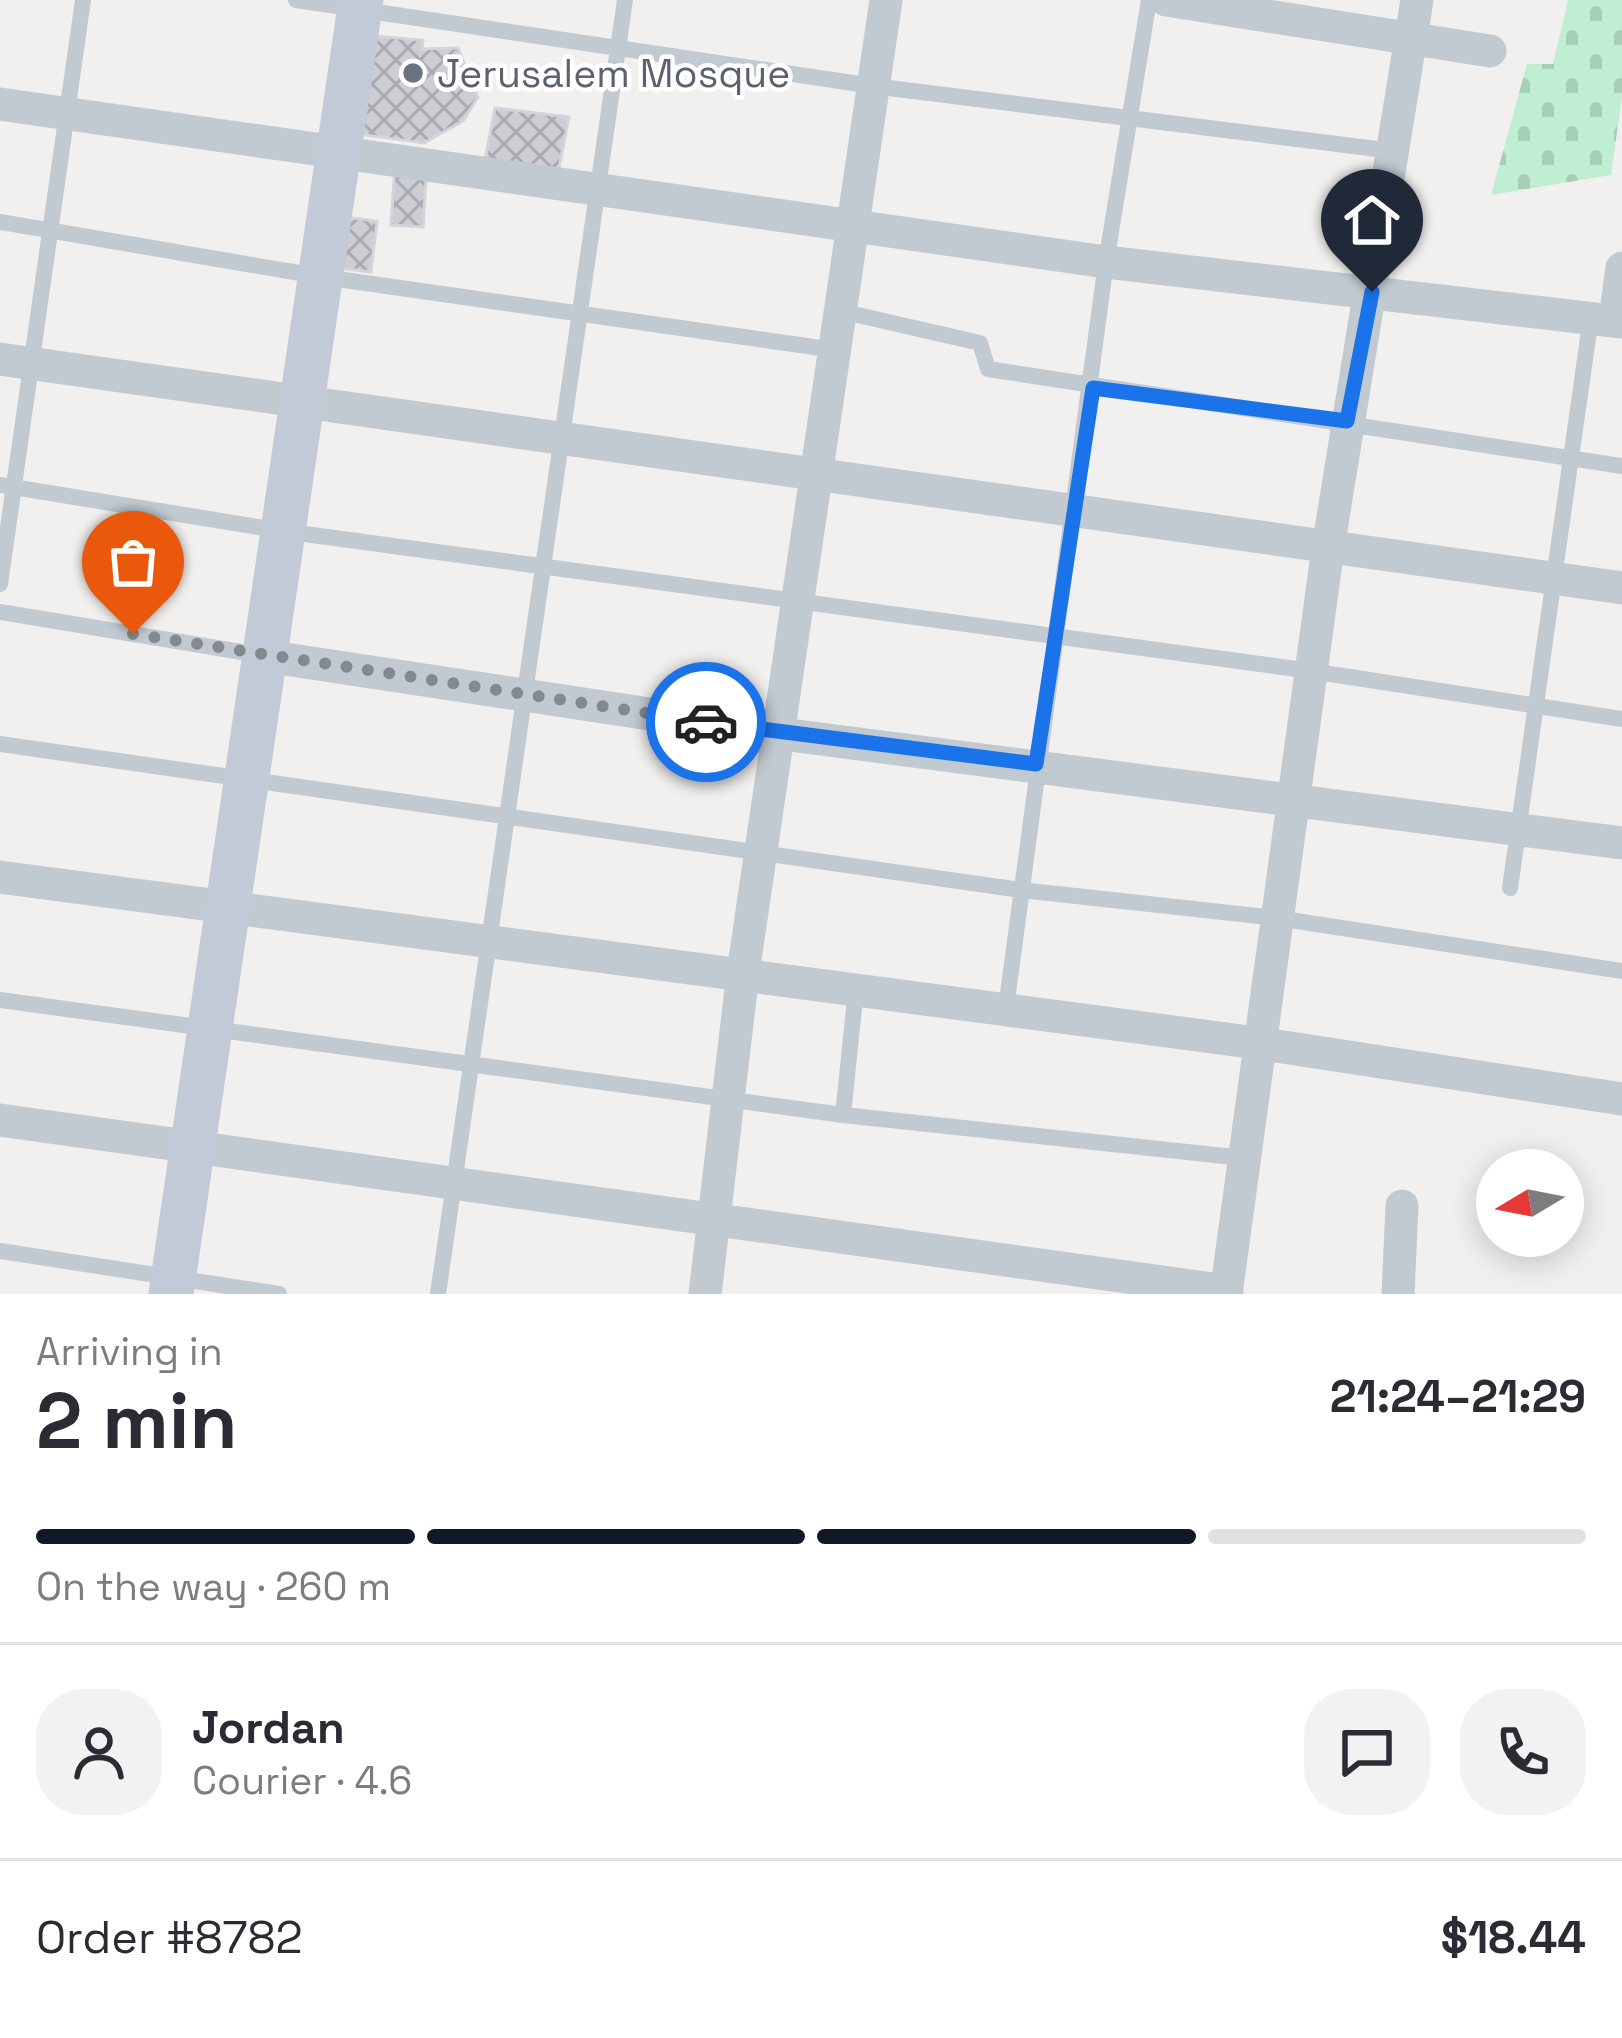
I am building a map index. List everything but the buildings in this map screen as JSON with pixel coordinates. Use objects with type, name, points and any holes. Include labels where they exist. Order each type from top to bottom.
[{"type":"street","points":[[706,1294],[743,973],[782,734],[850,228],[886,0]]},
{"type":"street","points":[[1166,0],[1490,51]]},
{"type":"street","points":[[0,1120],[1227,1293],[1257,1042],[1328,548],[1417,0]]},
{"type":"street","points":[[171,1287],[360,5]]},
{"type":"street","points":[[0,104],[850,228],[1610,320],[1622,268]]},
{"type":"street","points":[[16,361],[1622,588]]},
{"type":"street","points":[[265,656],[782,734],[1622,843]]},
{"type":"street","points":[[0,877],[1257,1042],[1622,1100]]},
{"type":"street","points":[[1398,1294],[1402,1206]]},
{"type":"lane","points":[[0,584],[16,361],[51,228],[82,0]]},
{"type":"lane","points":[[296,0],[360,5],[615,49],[873,86],[1393,151]]},
{"type":"lane","points":[[438,1294],[457,1185],[486,938],[547,567],[595,188],[625,0]]},
{"type":"lane","points":[[1006,1009],[1036,764],[1093,388],[1106,262],[1149,0]]},
{"type":"lane","points":[[0,222],[323,277],[836,350]]},
{"type":"lane","points":[[840,311],[980,343],[988,369],[1622,466]]},
{"type":"lane","points":[[1510,888],[1571,459],[1610,320]]},
{"type":"lane","points":[[7,486],[283,532],[1311,671],[1622,719]]},
{"type":"lane","points":[[0,612],[265,656]]},
{"type":"lane","points":[[0,744],[1022,890],[1277,919],[1622,971]]},
{"type":"lane","points":[[843,1115],[856,988]]},
{"type":"lane","points":[[0,1000],[843,1115],[1243,1158]]},
{"type":"lane","points":[[0,1251],[171,1287],[279,1294]]},
{"type":"green space","points":[[1568,0],[1622,0],[1622,97],[1611,175],[1491,195],[1527,64],[1553,64]]},
{"type":"way so far","points":[[133,634],[706,722]]},
{"type":"place","name":"Jerusalem Mosque","points":[[413,73]]},
{"type":"route","points":[[706,722],[1036,764],[1093,388],[1347,421],[1372,292]]}]
